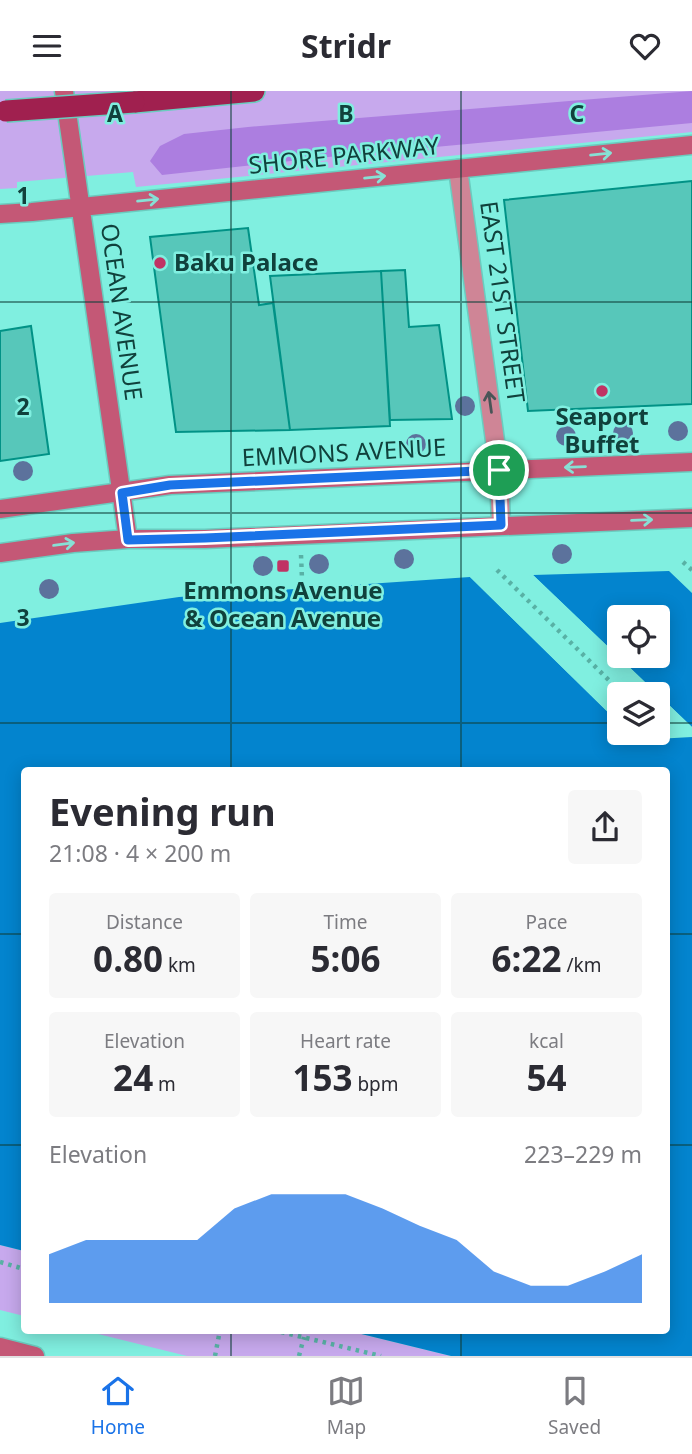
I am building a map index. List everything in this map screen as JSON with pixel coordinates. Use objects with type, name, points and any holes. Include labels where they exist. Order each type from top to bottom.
[{"type":"highway","points":[[3,111],[254,91]]},
{"type":"main road","name":"OCEAN AVENUE","points":[[64,91],[128,540]]},
{"type":"main road","name":"SHORE PARKWAY","points":[[0,213],[692,145]]},
{"type":"main road","name":"EMMONS AVENUE","points":[[0,509],[170,485],[692,462]]},
{"type":"main road","points":[[0,553],[73,543],[128,540],[692,518]]},
{"type":"main road","points":[[0,1347],[35,1356]]},
{"type":"street","name":"EAST 21ST STREET","points":[[458,169],[499,470],[501,525]]},
{"type":"path","points":[[683,562],[692,570]]},
{"type":"path","points":[[497,570],[611,682]]},
{"type":"path","points":[[0,1262],[21,1268]]},
{"type":"path","points":[[215,1356],[219,1334]]},
{"type":"path","points":[[291,1334],[381,1356]]},
{"type":"path","points":[[299,1356],[304,1337]]},
{"type":"shaded area","points":[[0,91],[692,91],[692,132],[136,187],[133,172],[17,182],[17,188],[0,189]]},
{"type":"shaded area","points":[[692,91],[692,123],[162,175],[150,161],[160,146],[184,134]]},
{"type":"shaded area","points":[[0,1245],[21,1250],[21,1315],[0,1310]]},
{"type":"shaded area","points":[[98,1334],[361,1334],[451,1356],[187,1356]]},
{"type":"water","points":[[669,571],[692,593],[692,727],[670,706],[670,682],[645,682],[630,668],[670,668],[670,605],[607,605],[607,646],[533,575]]},
{"type":"water","points":[[470,577],[607,711],[607,745],[670,745],[670,738],[692,737],[692,1356],[451,1356],[361,1334],[670,1334],[670,767],[21,767],[21,1250],[0,1245],[0,623],[179,597]]},
{"type":"pier","points":[[529,575],[533,575],[607,646],[607,650]]},
{"type":"pier","points":[[470,577],[474,577],[607,705],[607,711]]},
{"type":"pier","points":[[625,668],[630,668],[645,682],[640,682]]},
{"type":"pier","points":[[670,706],[692,727],[692,730],[670,710]]},
{"type":"building","points":[[692,181],[692,404],[528,411],[504,200]]},
{"type":"building","points":[[248,228],[259,305],[273,303],[290,430],[176,432],[150,237]]},
{"type":"building","points":[[405,270],[409,327],[439,325],[452,419],[390,420],[381,271]]},
{"type":"building","points":[[381,271],[390,426],[290,430],[270,276]]},
{"type":"building","points":[[31,326],[49,454],[0,461],[0,331]]},
{"type":"place","name":"Baku Palace","points":[[160,263]]},
{"type":"place","name":"Seaport Buffet","points":[[602,391]]},
{"type":"place","name":"Emmons Avenue & Ocean Avenue","points":[[283,566]]},
{"type":"route","points":[[499,470],[501,525],[128,540],[122,493],[170,485],[499,470]]}]
